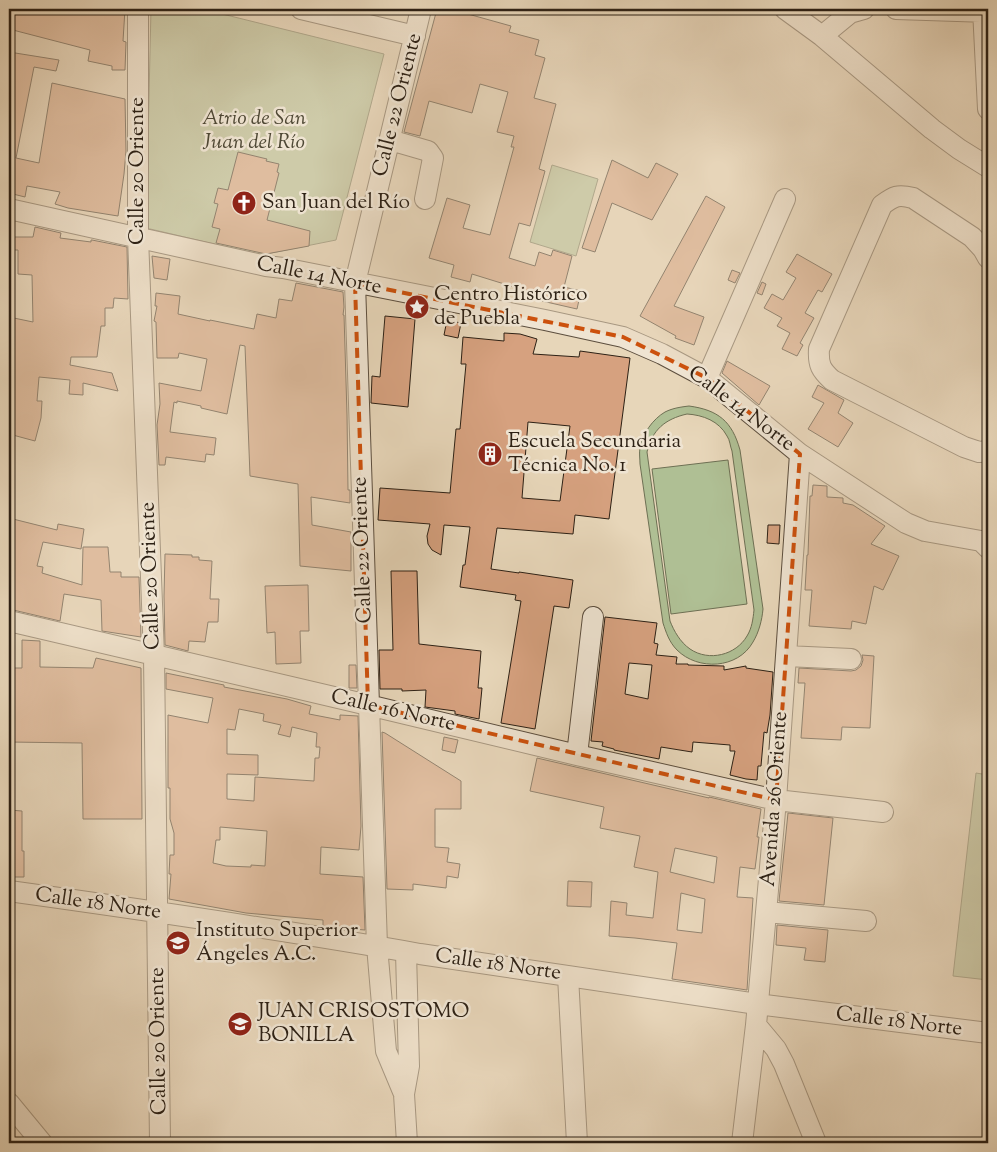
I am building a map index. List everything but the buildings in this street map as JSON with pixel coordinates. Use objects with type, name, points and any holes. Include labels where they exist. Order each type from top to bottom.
[{"type":"street","name":"Calle 20 Oriente","points":[[138,9],[138,237],[154,656],[160,1143]]},
{"type":"street","points":[[301,9],[371,17],[415,36]]},
{"type":"street","name":"Calle 22 Oriente","points":[[404,1094],[386,1051],[376,946],[355,283],[421,9]]},
{"type":"street","points":[[785,9],[822,36],[932,129],[959,149],[988,166]]},
{"type":"street","points":[[822,36],[850,13],[864,9]]},
{"type":"street","points":[[896,9],[985,11],[988,109]]},
{"type":"street","points":[[390,140],[428,151],[433,158],[425,199]]},
{"type":"street","points":[[988,258],[972,237],[913,198],[903,195],[892,197],[882,205],[819,349],[818,361],[823,372],[832,380],[964,447],[979,452],[988,451]]},
{"type":"street","points":[[706,378],[785,200]]},
{"type":"street","name":"Calle 14 Norte","points":[[9,209],[266,266],[284,268],[623,337],[662,354],[706,378],[800,454],[906,523],[925,531],[986,543]]},
{"type":"street","name":"Avenida 26 Oriente","points":[[742,1143],[756,1024],[776,800],[800,454]]},
{"type":"street","points":[[577,755],[593,617]]},
{"type":"street","name":"Calle 16 Norte","points":[[9,621],[776,800],[883,812]]},
{"type":"street","points":[[786,656],[851,659]]},
{"type":"street","name":"Calle 18 Norte","points":[[9,891],[757,1004],[988,1033]]},
{"type":"street","points":[[766,912],[866,921]]},
{"type":"street","name":"Calle 22 Oriente","points":[[406,952],[408,1066],[404,1094],[407,1143]]},
{"type":"street","points":[[568,976],[577,1143]]},
{"type":"street","points":[[756,1024],[776,1049],[784,1064],[816,1143]]},
{"type":"street","points":[[9,1103],[42,1143]]},
{"type":"highlighted area","points":[[355,283],[623,337],[707,378],[800,454],[776,800],[368,705]]},
{"type":"green space","name":"Atrio de San Juan del Río","points":[[151,9],[202,9],[384,54],[336,240],[261,255],[146,228]]},
{"type":"green space","points":[[552,165],[598,179],[576,256],[530,242]]},
{"type":"green space","points":[[689,406],[708,410],[716,414],[728,424],[737,440],[763,609],[757,634],[746,651],[738,658],[717,664],[706,664],[686,657],[674,647],[663,623],[640,464],[641,443],[652,423],[665,412]],"holes":[[[693,415],[705,417],[720,426],[729,441],[732,451],[754,610],[750,630],[742,643],[729,652],[713,656],[697,653],[686,646],[673,629],[670,621],[647,452],[652,437],[666,422],[679,416]]]},
{"type":"green space","points":[[728,460],[747,604],[671,614],[652,469]]},
{"type":"green space","points":[[976,773],[988,775],[988,980],[953,976]]},
{"type":"place","name":"San Juan del Río","points":[[244,203]]},
{"type":"place","name":"Centro Histórico de Puebla","points":[[417,307]]},
{"type":"place","name":"Escuela Secundaria Técnica No. 1","points":[[490,454]]},
{"type":"place","name":"Instituto Superior Ángeles A.C.","points":[[178,943]]},
{"type":"place","name":"JUAN CRISOSTOMO BONILLA","points":[[240,1024]]}]
